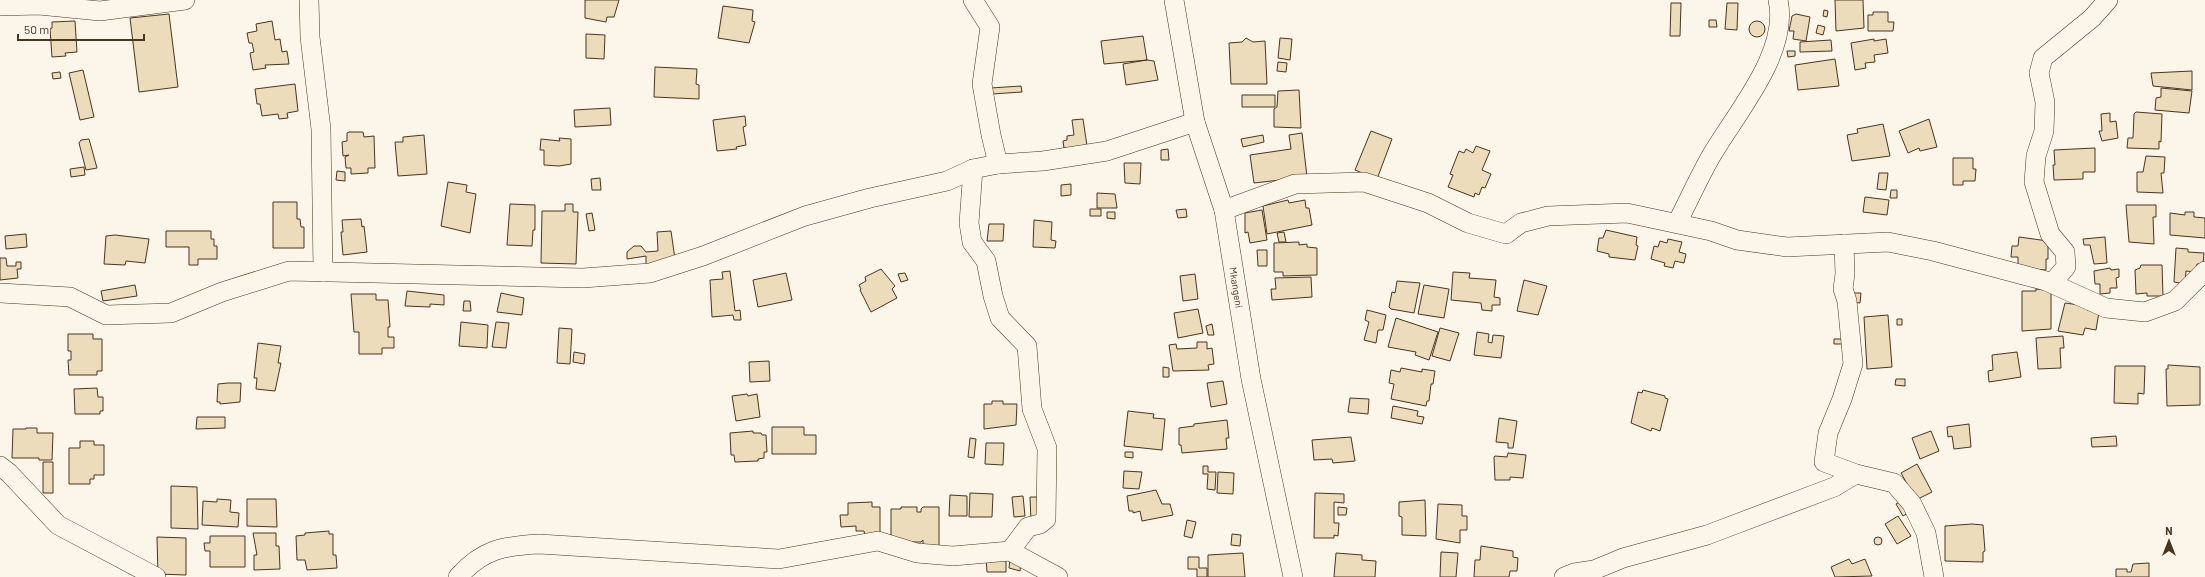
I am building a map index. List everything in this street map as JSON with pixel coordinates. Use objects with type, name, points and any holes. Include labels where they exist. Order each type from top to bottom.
[{"type":"street","points":[[0,6],[39,5],[100,11],[185,0]]},
{"type":"street","points":[[309,0],[310,37],[321,129],[323,272]]},
{"type":"street","points":[[973,0],[990,27],[982,84],[998,164]]},
{"type":"street","name":"Mkangeni","points":[[1174,0],[1195,122],[1224,210],[1251,379],[1293,577]]},
{"type":"street","points":[[1678,223],[1710,158],[1749,96],[1772,54],[1781,14],[1778,0]]},
{"type":"street","points":[[2052,283],[2066,267],[2065,252],[2050,234],[2034,182],[2036,156],[2044,131],[2045,102],[2039,73],[2043,58],[2092,18],[2108,0]]},
{"type":"street","points":[[0,293],[70,297],[106,315],[171,313],[222,292],[289,271],[583,278],[650,273],[703,256],[805,216],[870,198],[947,181],[973,169],[998,164],[1043,161],[1107,151],[1195,122]]},
{"type":"street","points":[[973,169],[969,223],[972,242],[986,261],[993,296],[1000,318],[1027,346],[1032,409],[1047,448],[1046,519],[1040,524],[1028,527],[1010,551]]},
{"type":"street","points":[[1224,210],[1295,184],[1364,182],[1428,203],[1468,223],[1506,234],[1521,223],[1548,216],[1627,213],[1678,223],[1737,240],[1787,247],[1888,242],[1933,251],[2052,283],[2106,308],[2145,312],[2175,301],[2205,271]]},
{"type":"street","points":[[1844,244],[1843,289],[1847,302],[1853,364],[1842,399],[1828,433],[1824,462],[1856,474],[1894,483],[1912,504],[1926,533],[1934,577]]},
{"type":"street","points":[[0,466],[10,473],[58,525],[156,577]]},
{"type":"street","points":[[1564,577],[1574,573],[1593,574],[1623,558],[1707,535],[1834,488],[1856,474]]},
{"type":"street","points":[[458,577],[466,568],[489,552],[512,546],[539,544],[779,559],[878,542],[917,553],[953,556],[1010,551],[1058,577]]},
{"type":"building","points":[[585,0],[619,0],[614,17],[607,17],[606,22],[585,18]]},
{"type":"building","points":[[1835,0],[1863,0],[1864,28],[1836,31]]},
{"type":"building","points":[[1671,3],[1681,3],[1680,36],[1670,36]]},
{"type":"building","points":[[1727,3],[1738,3],[1737,30],[1725,29]]},
{"type":"building","points":[[723,6],[753,10],[752,21],[755,22],[749,43],[718,38]]},
{"type":"building","points":[[1824,10],[1828,11],[1827,17],[1823,16]]},
{"type":"building","points":[[1873,12],[1888,12],[1888,22],[1894,22],[1893,31],[1868,31],[1868,15],[1873,15]]},
{"type":"building","points":[[169,14],[178,87],[139,92],[130,18]]},
{"type":"building","points":[[1796,14],[1810,17],[1806,41],[1793,39],[1794,31],[1789,31],[1792,16]]},
{"type":"building","points":[[1709,20],[1716,20],[1717,27],[1709,27]]},
{"type":"building","points":[[75,21],[77,52],[65,53],[66,56],[52,57],[50,29],[52,28],[52,22]]},
{"type":"building","points":[[272,21],[275,40],[280,39],[282,52],[287,51],[289,64],[265,65],[266,68],[253,70],[250,53],[254,52],[252,43],[249,43],[247,33],[257,31],[256,24]]},
{"type":"building","points":[[1757,21],[1764,26],[1765,29],[1760,36],[1757,37],[1750,32],[1749,29],[1754,22]]},
{"type":"building","points":[[1818,25],[1825,27],[1823,35],[1816,33]]},
{"type":"building","points":[[586,34],[605,35],[604,59],[586,58]]},
{"type":"building","points":[[1143,36],[1147,60],[1104,64],[1101,41]]},
{"type":"building","points":[[1246,38],[1253,42],[1265,41],[1267,84],[1231,84],[1229,43],[1242,42]]},
{"type":"building","points":[[1280,38],[1292,39],[1290,60],[1278,58]]},
{"type":"building","points":[[1874,39],[1874,41],[1886,39],[1888,53],[1874,55],[1875,62],[1865,63],[1866,68],[1855,70],[1851,43]]},
{"type":"building","points":[[1831,40],[1832,51],[1800,52],[1800,42]]},
{"type":"building","points":[[1787,51],[1795,51],[1795,56],[1788,57]]},
{"type":"building","points":[[1835,59],[1839,86],[1798,90],[1795,65]]},
{"type":"building","points":[[1147,60],[1154,61],[1158,80],[1126,85],[1123,64]]},
{"type":"building","points":[[1278,62],[1287,63],[1286,72],[1277,71]]},
{"type":"building","points":[[655,67],[697,69],[696,84],[699,85],[699,99],[654,97]]},
{"type":"building","points":[[83,70],[94,117],[80,120],[69,73]]},
{"type":"building","points":[[2192,71],[2192,90],[2153,86],[2151,73]]},
{"type":"building","points":[[60,72],[61,78],[53,79],[52,73]]},
{"type":"building","points":[[295,84],[298,111],[287,113],[288,118],[279,119],[278,114],[262,116],[260,104],[257,104],[255,89]]},
{"type":"building","points":[[1021,86],[1022,92],[992,94],[991,88]]},
{"type":"building","points":[[2161,88],[2192,91],[2189,113],[2155,110],[2156,98],[2161,97]]},
{"type":"building","points":[[1299,90],[1301,128],[1274,127],[1274,109],[1277,107],[1278,91]]},
{"type":"building","points":[[1242,95],[1275,95],[1275,107],[1242,107]]},
{"type":"building","points":[[610,108],[611,125],[575,127],[574,110]]},
{"type":"building","points":[[2136,112],[2162,114],[2161,142],[2159,141],[2159,149],[2127,148],[2128,138],[2133,138],[2134,114]]},
{"type":"building","points":[[2110,113],[2110,122],[2116,121],[2118,138],[2102,141],[2099,131],[2102,131],[2101,114]]},
{"type":"building","points":[[745,116],[746,126],[743,127],[746,145],[736,147],[737,149],[717,151],[713,120]]},
{"type":"building","points":[[1083,119],[1087,146],[1064,148],[1063,141],[1067,140],[1067,136],[1074,135],[1072,120]]},
{"type":"building","points":[[1929,119],[1937,147],[1920,151],[1919,148],[1908,153],[1899,131]]},
{"type":"building","points":[[1883,124],[1890,156],[1852,161],[1847,135],[1858,133],[1857,129]]},
{"type":"building","points":[[1371,131],[1392,139],[1377,179],[1355,170]]},
{"type":"building","points":[[363,132],[364,137],[374,136],[375,168],[368,168],[368,173],[351,174],[351,168],[346,168],[345,157],[349,155],[343,156],[342,142],[347,141],[347,133]]},
{"type":"building","points":[[1302,133],[1307,177],[1254,183],[1250,155],[1291,149],[1289,135]]},
{"type":"building","points":[[424,135],[427,174],[398,176],[395,142],[403,142],[403,137]]},
{"type":"building","points":[[1263,135],[1264,142],[1243,147],[1241,139]]},
{"type":"building","points":[[559,138],[571,139],[571,164],[559,166],[544,165],[544,150],[540,150],[541,139],[560,141]]},
{"type":"building","points":[[89,139],[97,168],[86,170],[79,143],[81,140]]},
{"type":"building","points":[[1476,146],[1490,151],[1482,170],[1491,174],[1485,188],[1482,187],[1479,195],[1475,193],[1474,197],[1448,187],[1453,175],[1450,174],[1459,151],[1464,153],[1466,149],[1473,153]]},
{"type":"building","points":[[2095,148],[2095,172],[2083,172],[2083,179],[2054,180],[2054,150]]},
{"type":"building","points":[[1168,149],[1169,160],[1161,160],[1161,150]]},
{"type":"building","points":[[2146,156],[2165,157],[2164,173],[2161,173],[2163,193],[2137,192],[2137,172],[2143,172]]},
{"type":"building","points":[[1953,158],[1973,158],[1973,169],[1976,169],[1975,181],[1963,181],[1963,185],[1953,185]]},
{"type":"building","points":[[1124,163],[1141,163],[1140,184],[1125,183]]},
{"type":"building","points":[[84,167],[85,175],[71,177],[70,169]]},
{"type":"building","points":[[337,171],[345,172],[345,181],[336,180]]},
{"type":"building","points":[[1879,173],[1888,173],[1886,190],[1877,189]]},
{"type":"building","points":[[600,178],[601,190],[592,190],[591,179]]},
{"type":"building","points":[[448,182],[467,185],[466,192],[476,194],[470,233],[441,226]]},
{"type":"building","points":[[1071,184],[1071,195],[1061,196],[1061,185]]},
{"type":"building","points":[[1891,190],[1897,190],[1897,198],[1890,198]]},
{"type":"building","points":[[1097,193],[1115,194],[1117,208],[1097,208]]},
{"type":"building","points":[[1865,197],[1889,200],[1887,215],[1863,212]]},
{"type":"building","points":[[1288,200],[1289,203],[1305,200],[1306,208],[1309,208],[1312,225],[1267,234],[1263,206]]},
{"type":"building","points":[[273,202],[297,202],[297,219],[300,219],[301,227],[304,227],[304,248],[273,248]]},
{"type":"building","points":[[510,204],[535,205],[535,230],[533,230],[532,246],[507,245]]},
{"type":"building","points":[[565,204],[573,204],[573,212],[578,212],[576,264],[541,263],[542,211],[565,211]]},
{"type":"building","points":[[2126,205],[2156,205],[2156,217],[2153,217],[2154,244],[2129,242]]},
{"type":"building","points":[[1090,209],[1101,209],[1101,216],[1090,216]]},
{"type":"building","points":[[1186,209],[1187,217],[1178,218],[1176,210]]},
{"type":"building","points":[[1262,210],[1267,240],[1250,243],[1248,232],[1245,233],[1245,213]]},
{"type":"building","points":[[1107,212],[1115,212],[1115,219],[1107,218]]},
{"type":"building","points":[[2185,212],[2194,212],[2194,217],[2205,218],[2205,238],[2170,235],[2170,213],[2185,215]]},
{"type":"building","points":[[592,213],[595,230],[589,231],[586,214]]},
{"type":"building","points":[[361,219],[362,227],[364,226],[367,252],[343,255],[341,232],[343,232],[342,220]]},
{"type":"building","points":[[1034,220],[1052,222],[1051,240],[1056,241],[1055,248],[1033,247]]},
{"type":"building","points":[[989,224],[1004,224],[1003,241],[987,241]]},
{"type":"building","points":[[1606,230],[1637,237],[1636,245],[1638,246],[1635,260],[1609,257],[1609,254],[1597,251],[1599,238],[1603,238]]},
{"type":"building","points":[[166,231],[211,231],[211,239],[214,239],[214,246],[217,246],[217,259],[198,259],[198,265],[189,265],[189,247],[166,247]]},
{"type":"building","points":[[671,231],[675,259],[646,265],[646,256],[627,259],[627,252],[634,246],[641,246],[646,252],[658,251],[657,232]]},
{"type":"building","points":[[1284,232],[1286,242],[1279,242],[1277,233]]},
{"type":"building","points":[[26,234],[27,247],[6,249],[5,236]]},
{"type":"building","points":[[115,235],[149,239],[145,263],[126,261],[125,265],[104,264],[106,236]]},
{"type":"building","points":[[2019,237],[2048,241],[2048,259],[2046,259],[2046,270],[2018,268],[2018,257],[2011,257],[2012,246],[2018,246]]},
{"type":"building","points":[[2105,237],[2107,263],[2094,264],[2090,245],[2084,245],[2083,239]]},
{"type":"building","points":[[1668,239],[1682,242],[1679,252],[1686,254],[1684,263],[1675,261],[1673,268],[1664,266],[1665,263],[1651,259],[1654,246],[1658,247],[1660,241],[1667,243]]},
{"type":"building","points":[[1299,242],[1299,245],[1307,244],[1307,247],[1317,248],[1317,275],[1283,276],[1283,272],[1274,272],[1274,243]]},
{"type":"building","points":[[2176,248],[2188,249],[2188,252],[2204,253],[2203,264],[2197,264],[2196,272],[2186,271],[2185,284],[2174,282]]},
{"type":"building","points":[[1257,250],[1267,250],[1267,266],[1258,266]]},
{"type":"building","points":[[0,258],[6,258],[7,266],[16,266],[16,262],[21,262],[21,269],[17,269],[18,278],[0,280]]},
{"type":"building","points":[[2141,265],[2162,265],[2163,296],[2147,296],[2147,293],[2136,294],[2135,270],[2140,268]]},
{"type":"building","points":[[2110,268],[2111,270],[2119,269],[2119,277],[2116,278],[2117,288],[2110,288],[2110,293],[2100,294],[2100,284],[2095,284],[2094,271]]},
{"type":"building","points":[[881,269],[895,286],[892,289],[897,298],[871,312],[859,285],[866,281],[865,277]]},
{"type":"building","points":[[730,271],[735,311],[740,310],[741,320],[734,320],[733,315],[712,317],[710,280],[723,279],[722,272]]},
{"type":"building","points":[[1453,272],[1470,273],[1469,278],[1496,280],[1494,297],[1500,298],[1500,305],[1492,305],[1492,311],[1482,310],[1481,303],[1451,300]]},
{"type":"building","points":[[786,273],[792,300],[758,307],[753,280]]},
{"type":"building","points":[[905,273],[908,280],[901,282],[898,274]]},
{"type":"building","points":[[1195,274],[1198,299],[1183,301],[1180,276]]},
{"type":"building","points":[[1311,277],[1312,297],[1272,300],[1271,289],[1276,289],[1275,278]]},
{"type":"building","points":[[1524,280],[1547,286],[1538,315],[1517,311]]},
{"type":"building","points":[[1397,281],[1420,283],[1414,313],[1391,309],[1389,307],[1392,292],[1395,293]]},
{"type":"building","points":[[135,285],[137,296],[103,301],[101,291]]},
{"type":"building","points":[[1424,285],[1449,289],[1444,318],[1418,314]]},
{"type":"building","points":[[2036,289],[2051,290],[2051,329],[2022,331],[2022,291],[2036,291]]},
{"type":"building","points":[[407,291],[444,295],[444,305],[430,304],[430,307],[405,306]]},
{"type":"building","points":[[501,293],[524,298],[522,315],[497,312]]},
{"type":"building","points":[[1851,293],[1861,293],[1860,303],[1851,302]]},
{"type":"building","points":[[351,294],[376,294],[376,300],[388,300],[390,327],[388,327],[388,337],[394,337],[394,348],[382,348],[382,354],[359,354],[359,332],[354,332]]},
{"type":"building","points":[[464,301],[470,301],[471,311],[463,311]]},
{"type":"building","points":[[2065,303],[2087,306],[2087,310],[2099,312],[2096,330],[2085,328],[2083,335],[2058,331]]},
{"type":"building","points":[[1198,309],[1203,333],[1178,338],[1174,313]]},
{"type":"building","points":[[1367,310],[1386,315],[1383,330],[1378,330],[1376,343],[1364,340],[1369,322],[1365,320]]},
{"type":"building","points":[[1888,315],[1892,367],[1867,369],[1864,317]]},
{"type":"building","points":[[1396,318],[1438,332],[1429,360],[1415,355],[1416,352],[1388,347]]},
{"type":"building","points":[[1897,319],[1902,319],[1902,325],[1897,325]]},
{"type":"building","points":[[461,322],[488,325],[487,348],[459,346]]},
{"type":"building","points":[[496,322],[509,323],[506,348],[492,347]]},
{"type":"building","points":[[1212,324],[1214,335],[1208,335],[1206,326]]},
{"type":"building","points":[[559,328],[572,329],[570,364],[557,363]]},
{"type":"building","points":[[1440,328],[1459,333],[1450,361],[1432,356]]},
{"type":"building","points":[[1477,332],[1489,334],[1488,342],[1492,343],[1493,335],[1504,336],[1501,358],[1474,355]]},
{"type":"building","points":[[68,334],[93,334],[93,339],[102,339],[102,371],[97,371],[97,375],[69,375],[68,360],[71,360],[71,351],[68,351]]},
{"type":"building","points":[[2063,336],[2064,348],[2060,348],[2061,368],[2038,369],[2036,338]]},
{"type":"building","points":[[1834,339],[1844,339],[1844,344],[1834,344]]},
{"type":"building","points":[[1197,342],[1207,342],[1207,349],[1212,348],[1214,364],[1208,365],[1209,370],[1173,371],[1169,345],[1176,344],[1177,349],[1197,348]]},
{"type":"building","points":[[258,343],[281,346],[278,363],[281,363],[275,391],[256,389],[257,378],[254,378]]},
{"type":"building","points":[[574,352],[585,354],[584,364],[573,362]]},
{"type":"building","points":[[2017,352],[2021,377],[1989,382],[1988,371],[1993,370],[1992,355]]},
{"type":"building","points":[[769,361],[770,381],[750,382],[749,362]]},
{"type":"building","points":[[2168,365],[2200,367],[2200,405],[2167,406],[2166,369],[2168,369]]},
{"type":"building","points":[[2115,366],[2145,366],[2144,394],[2138,393],[2138,404],[2114,403]]},
{"type":"building","points":[[1163,367],[1169,368],[1169,377],[1163,377]]},
{"type":"building","points":[[1401,368],[1422,372],[1422,369],[1435,371],[1433,384],[1431,384],[1429,401],[1427,401],[1426,406],[1391,399],[1394,384],[1389,383],[1391,370],[1400,372]]},
{"type":"building","points":[[1896,379],[1905,379],[1905,386],[1895,385]]},
{"type":"building","points":[[1223,381],[1227,404],[1211,407],[1207,383]]},
{"type":"building","points":[[241,383],[240,402],[220,404],[220,402],[217,402],[218,384]]},
{"type":"building","points":[[97,388],[98,397],[103,397],[103,411],[100,411],[100,414],[75,414],[74,389]]},
{"type":"building","points":[[1643,390],[1665,396],[1665,398],[1668,399],[1660,431],[1652,428],[1651,431],[1631,423],[1638,392],[1642,393]]},
{"type":"building","points":[[747,394],[748,396],[757,394],[760,417],[736,421],[732,396]]},
{"type":"building","points":[[1350,398],[1369,399],[1368,414],[1348,412]]},
{"type":"building","points":[[992,401],[1003,401],[1003,404],[1017,404],[1016,425],[984,429],[984,404],[992,404]]},
{"type":"building","points":[[1393,406],[1418,411],[1417,416],[1424,417],[1422,424],[1391,418]]},
{"type":"building","points":[[1128,411],[1154,414],[1153,418],[1165,419],[1162,450],[1124,446]]},
{"type":"building","points":[[197,417],[225,417],[225,428],[196,429]]},
{"type":"building","points":[[1499,418],[1517,421],[1513,448],[1508,448],[1508,443],[1496,442]]},
{"type":"building","points":[[1227,420],[1229,438],[1226,438],[1227,449],[1182,453],[1181,445],[1179,445],[1179,428],[1194,426],[1194,424]]},
{"type":"building","points":[[1969,424],[1971,447],[1954,449],[1952,436],[1948,437],[1947,427]]},
{"type":"building","points":[[772,427],[804,427],[804,435],[816,435],[816,454],[772,454]]},
{"type":"building","points":[[37,428],[37,433],[53,433],[52,460],[39,460],[39,458],[12,458],[13,429]]},
{"type":"building","points":[[753,431],[753,433],[761,433],[762,435],[766,435],[767,452],[764,452],[764,458],[758,459],[758,461],[735,462],[734,455],[731,455],[730,433]]},
{"type":"building","points":[[1931,431],[1939,451],[1920,459],[1912,438]]},
{"type":"building","points":[[2116,436],[2117,446],[2092,447],[2091,438]]},
{"type":"building","points":[[1351,437],[1355,461],[1333,463],[1332,459],[1314,460],[1312,440]]},
{"type":"building","points":[[970,438],[976,439],[974,458],[968,457]]},
{"type":"building","points":[[80,441],[94,441],[94,445],[104,445],[104,475],[94,475],[94,479],[90,479],[90,484],[69,484],[69,448],[80,448]]},
{"type":"building","points":[[986,443],[1004,443],[1003,465],[985,464]]},
{"type":"building","points":[[1125,452],[1133,452],[1133,458],[1125,457]]},
{"type":"building","points":[[1508,453],[1526,455],[1523,478],[1510,477],[1510,480],[1495,480],[1494,457],[1507,457]]},
{"type":"building","points":[[43,462],[53,462],[53,493],[43,493]]},
{"type":"building","points":[[1917,464],[1932,492],[1916,500],[1901,473]]},
{"type":"building","points":[[1203,466],[1208,466],[1208,472],[1216,472],[1215,490],[1207,489],[1208,474],[1203,474]]},
{"type":"building","points":[[1124,471],[1142,472],[1139,489],[1123,488]]},
{"type":"building","points":[[1218,472],[1234,473],[1233,494],[1217,493]]},
{"type":"building","points":[[171,486],[197,487],[198,529],[171,528]]},
{"type":"building","points":[[1156,490],[1162,504],[1170,504],[1173,515],[1142,521],[1140,511],[1133,513],[1133,511],[1129,511],[1127,496]]},
{"type":"building","points":[[970,493],[993,494],[992,517],[969,517]]},
{"type":"building","points":[[1315,493],[1344,494],[1344,503],[1334,502],[1334,523],[1339,523],[1338,536],[1334,535],[1334,538],[1314,538]]},
{"type":"building","points":[[950,495],[967,496],[967,516],[949,516]]},
{"type":"building","points":[[1023,496],[1025,516],[1014,517],[1012,497]]},
{"type":"building","points":[[1030,497],[1037,497],[1039,521],[1031,521]]},
{"type":"building","points":[[217,499],[231,500],[230,512],[239,513],[238,527],[202,525],[203,501],[217,502]]},
{"type":"building","points":[[247,499],[276,499],[277,527],[247,526]]},
{"type":"building","points":[[1425,500],[1426,536],[1402,535],[1402,517],[1399,516],[1399,502]]},
{"type":"building","points":[[1901,501],[1908,513],[1903,516],[1896,504]]},
{"type":"building","points":[[872,502],[872,507],[880,507],[880,535],[865,536],[864,531],[856,531],[856,526],[841,527],[840,515],[848,515],[848,503]]},
{"type":"building","points":[[1438,504],[1462,505],[1462,516],[1467,516],[1467,530],[1460,530],[1460,543],[1436,539]]},
{"type":"building","points":[[901,507],[917,507],[917,512],[921,512],[923,507],[939,507],[939,546],[923,546],[923,540],[921,542],[901,542],[891,539],[891,509],[901,509]]},
{"type":"building","points":[[1338,507],[1347,508],[1346,515],[1338,515]]},
{"type":"building","points":[[1898,516],[1911,536],[1897,544],[1885,524]]},
{"type":"building","points":[[1187,520],[1196,522],[1192,538],[1184,536]]},
{"type":"building","points":[[1972,524],[1983,525],[1985,551],[1983,552],[1983,562],[1945,561],[1945,526]]},
{"type":"building","points":[[329,531],[329,534],[333,534],[333,555],[336,555],[337,568],[307,570],[305,560],[297,560],[296,536],[305,535],[305,533]]},
{"type":"building","points":[[253,533],[276,533],[276,546],[279,546],[280,569],[254,570],[254,555],[257,555]]},
{"type":"building","points":[[1232,534],[1241,535],[1240,546],[1231,545]]},
{"type":"building","points":[[210,536],[245,536],[245,567],[210,567],[210,551],[205,551],[204,543],[210,543]]},
{"type":"building","points":[[157,537],[186,538],[186,575],[158,574]]},
{"type":"building","points":[[1876,537],[1880,537],[1882,541],[1880,545],[1876,545],[1874,543],[1874,539]]},
{"type":"building","points":[[1481,546],[1513,551],[1513,557],[1518,558],[1517,571],[1510,571],[1509,577],[1474,577],[1475,560],[1480,560]]},
{"type":"building","points":[[1441,552],[1458,553],[1456,577],[1440,577]]},
{"type":"building","points":[[1243,553],[1245,577],[1208,577],[1208,555]]},
{"type":"building","points":[[1336,553],[1362,555],[1362,560],[1376,561],[1375,577],[1334,577]]},
{"type":"building","points":[[1188,557],[1199,557],[1199,568],[1207,568],[1207,577],[1197,577],[1197,569],[1188,569]]},
{"type":"building","points":[[986,558],[1006,558],[1006,572],[987,572]]},
{"type":"building","points":[[1010,559],[1021,562],[1020,571],[1009,568]]},
{"type":"building","points":[[1849,559],[1852,564],[1865,559],[1872,576],[1835,577],[1831,567]]},
{"type":"building","points":[[2149,563],[2149,577],[2116,577],[2116,569],[2127,569],[2127,572],[2131,572],[2133,564]]}]
